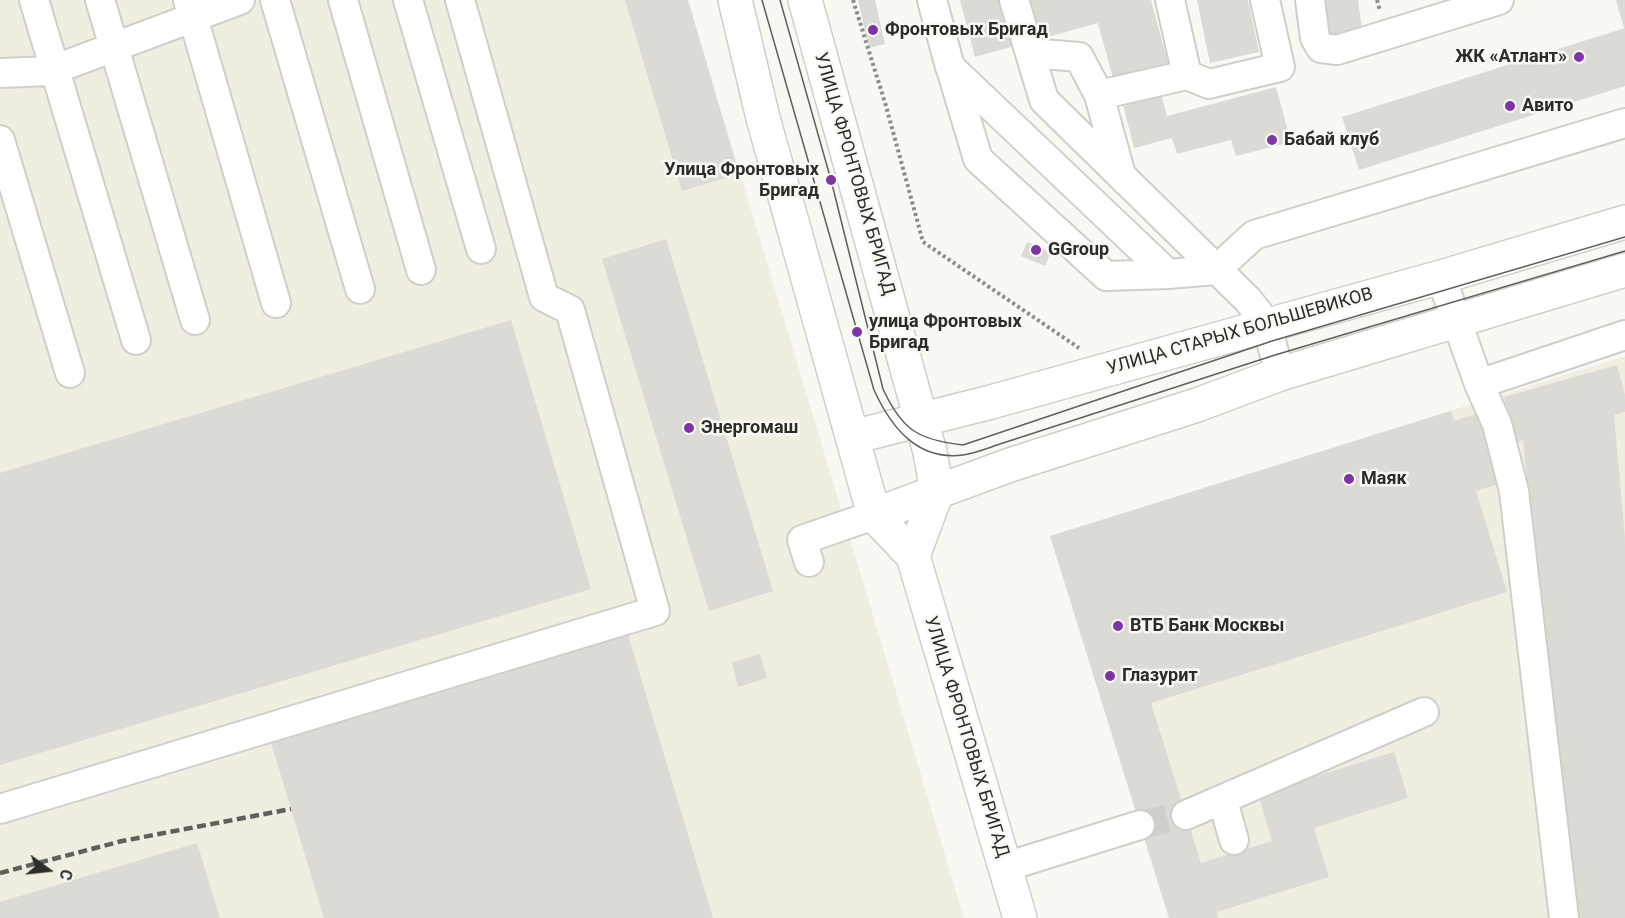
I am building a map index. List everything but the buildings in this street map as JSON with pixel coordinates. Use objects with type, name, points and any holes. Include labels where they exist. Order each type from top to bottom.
[{"type":"main road","name":"УЛИЦА ФРОНТОВЫХ БРИГАД","points":[[735,0],[763,118],[874,515],[913,556],[1020,918]]},
{"type":"main road","name":"УЛИЦА ФРОНТОВЫХ БРИГАД","points":[[805,0],[922,417],[937,492]]},
{"type":"main road","name":"УЛИЦА СТАРЫХ БОЛЬШЕВИКОВ","points":[[853,437],[922,417],[992,402],[1266,323],[1441,277],[1625,222]]},
{"type":"main road","points":[[874,515],[1281,374],[1625,270]]},
{"type":"main road","points":[[913,556],[937,492]]},
{"type":"lane","points":[[34,0],[136,340]]},
{"type":"lane","points":[[100,0],[195,320]]},
{"type":"lane","points":[[0,72],[56,69],[114,47],[191,9],[240,0]]},
{"type":"lane","points":[[275,0],[360,289]]},
{"type":"lane","points":[[343,0],[421,270]]},
{"type":"lane","points":[[408,0],[481,249]]},
{"type":"lane","points":[[0,809],[654,611],[570,310],[544,297],[460,0]]},
{"type":"lane","points":[[932,0],[978,159],[1106,276],[1216,270],[1254,235],[1625,123]]},
{"type":"lane","points":[[1014,0],[1044,100],[1248,300],[1266,323],[1281,374]]},
{"type":"lane","points":[[1170,0],[1187,75]]},
{"type":"lane","points":[[1098,95],[1187,75],[1209,84],[1280,67],[1265,0]]},
{"type":"lane","points":[[1310,0],[1315,38],[1321,48],[1337,50],[1499,0]]},
{"type":"lane","points":[[191,9],[276,303]]},
{"type":"lane","points":[[1030,53],[1079,57],[1098,95],[1122,177]]},
{"type":"lane","points":[[950,67],[1168,274]]},
{"type":"lane","points":[[1018,132],[1044,100]]},
{"type":"lane","points":[[0,140],[70,373]]},
{"type":"lane","points":[[1441,277],[1479,384],[1497,424],[1514,491],[1564,918]]},
{"type":"lane","points":[[1479,384],[1625,335]]},
{"type":"lane","points":[[809,562],[802,540],[874,515]]},
{"type":"lane","points":[[1186,815],[1222,801],[1312,758],[1424,712]]},
{"type":"lane","points":[[1222,801],[1234,840]]},
{"type":"lane","points":[[1005,867],[1140,825]]},
{"type":"path","points":[[852,0],[886,106],[923,242],[1080,349]]},
{"type":"shaded area","points":[[0,0],[688,0],[964,918],[0,918]]},
{"type":"shaded area","points":[[1625,356],[1625,918],[1169,918],[1050,536]],"holes":[[[1314,829],[1329,877],[1217,912]]]},
{"type":"tunnel","points":[[1140,825],[1186,815]]},
{"type":"tram line","points":[[762,0],[874,390],[889,417],[908,439],[932,453],[963,455],[978,451],[1275,355],[1625,251]]},
{"type":"tram line","points":[[780,0],[831,180],[883,389],[897,414],[905,423],[923,436],[934,440],[963,445],[1272,341],[1625,237]]},
{"type":"railway","points":[[0,873],[122,841],[291,809]]},
{"type":"place","name":"Фронтовых Бригад","points":[[873,30]]},
{"type":"place","name":"ЖК «Атлант»","points":[[1579,57]]},
{"type":"place","name":"Авито","points":[[1510,106]]},
{"type":"place","name":"Бабай клуб","points":[[1272,140]]},
{"type":"place","name":"Улица Фронтовых Бригад","points":[[831,180]]},
{"type":"place","name":"GGroup","points":[[1036,250]]},
{"type":"place","name":"улица Фронтовых Бригад","points":[[857,332]]},
{"type":"place","name":"Энергомаш","points":[[689,428]]},
{"type":"place","name":"Маяк","points":[[1349,479]]},
{"type":"place","name":"ВТБ Банк Москвы","points":[[1118,626]]},
{"type":"place","name":"Глазурит","points":[[1110,676]]}]
